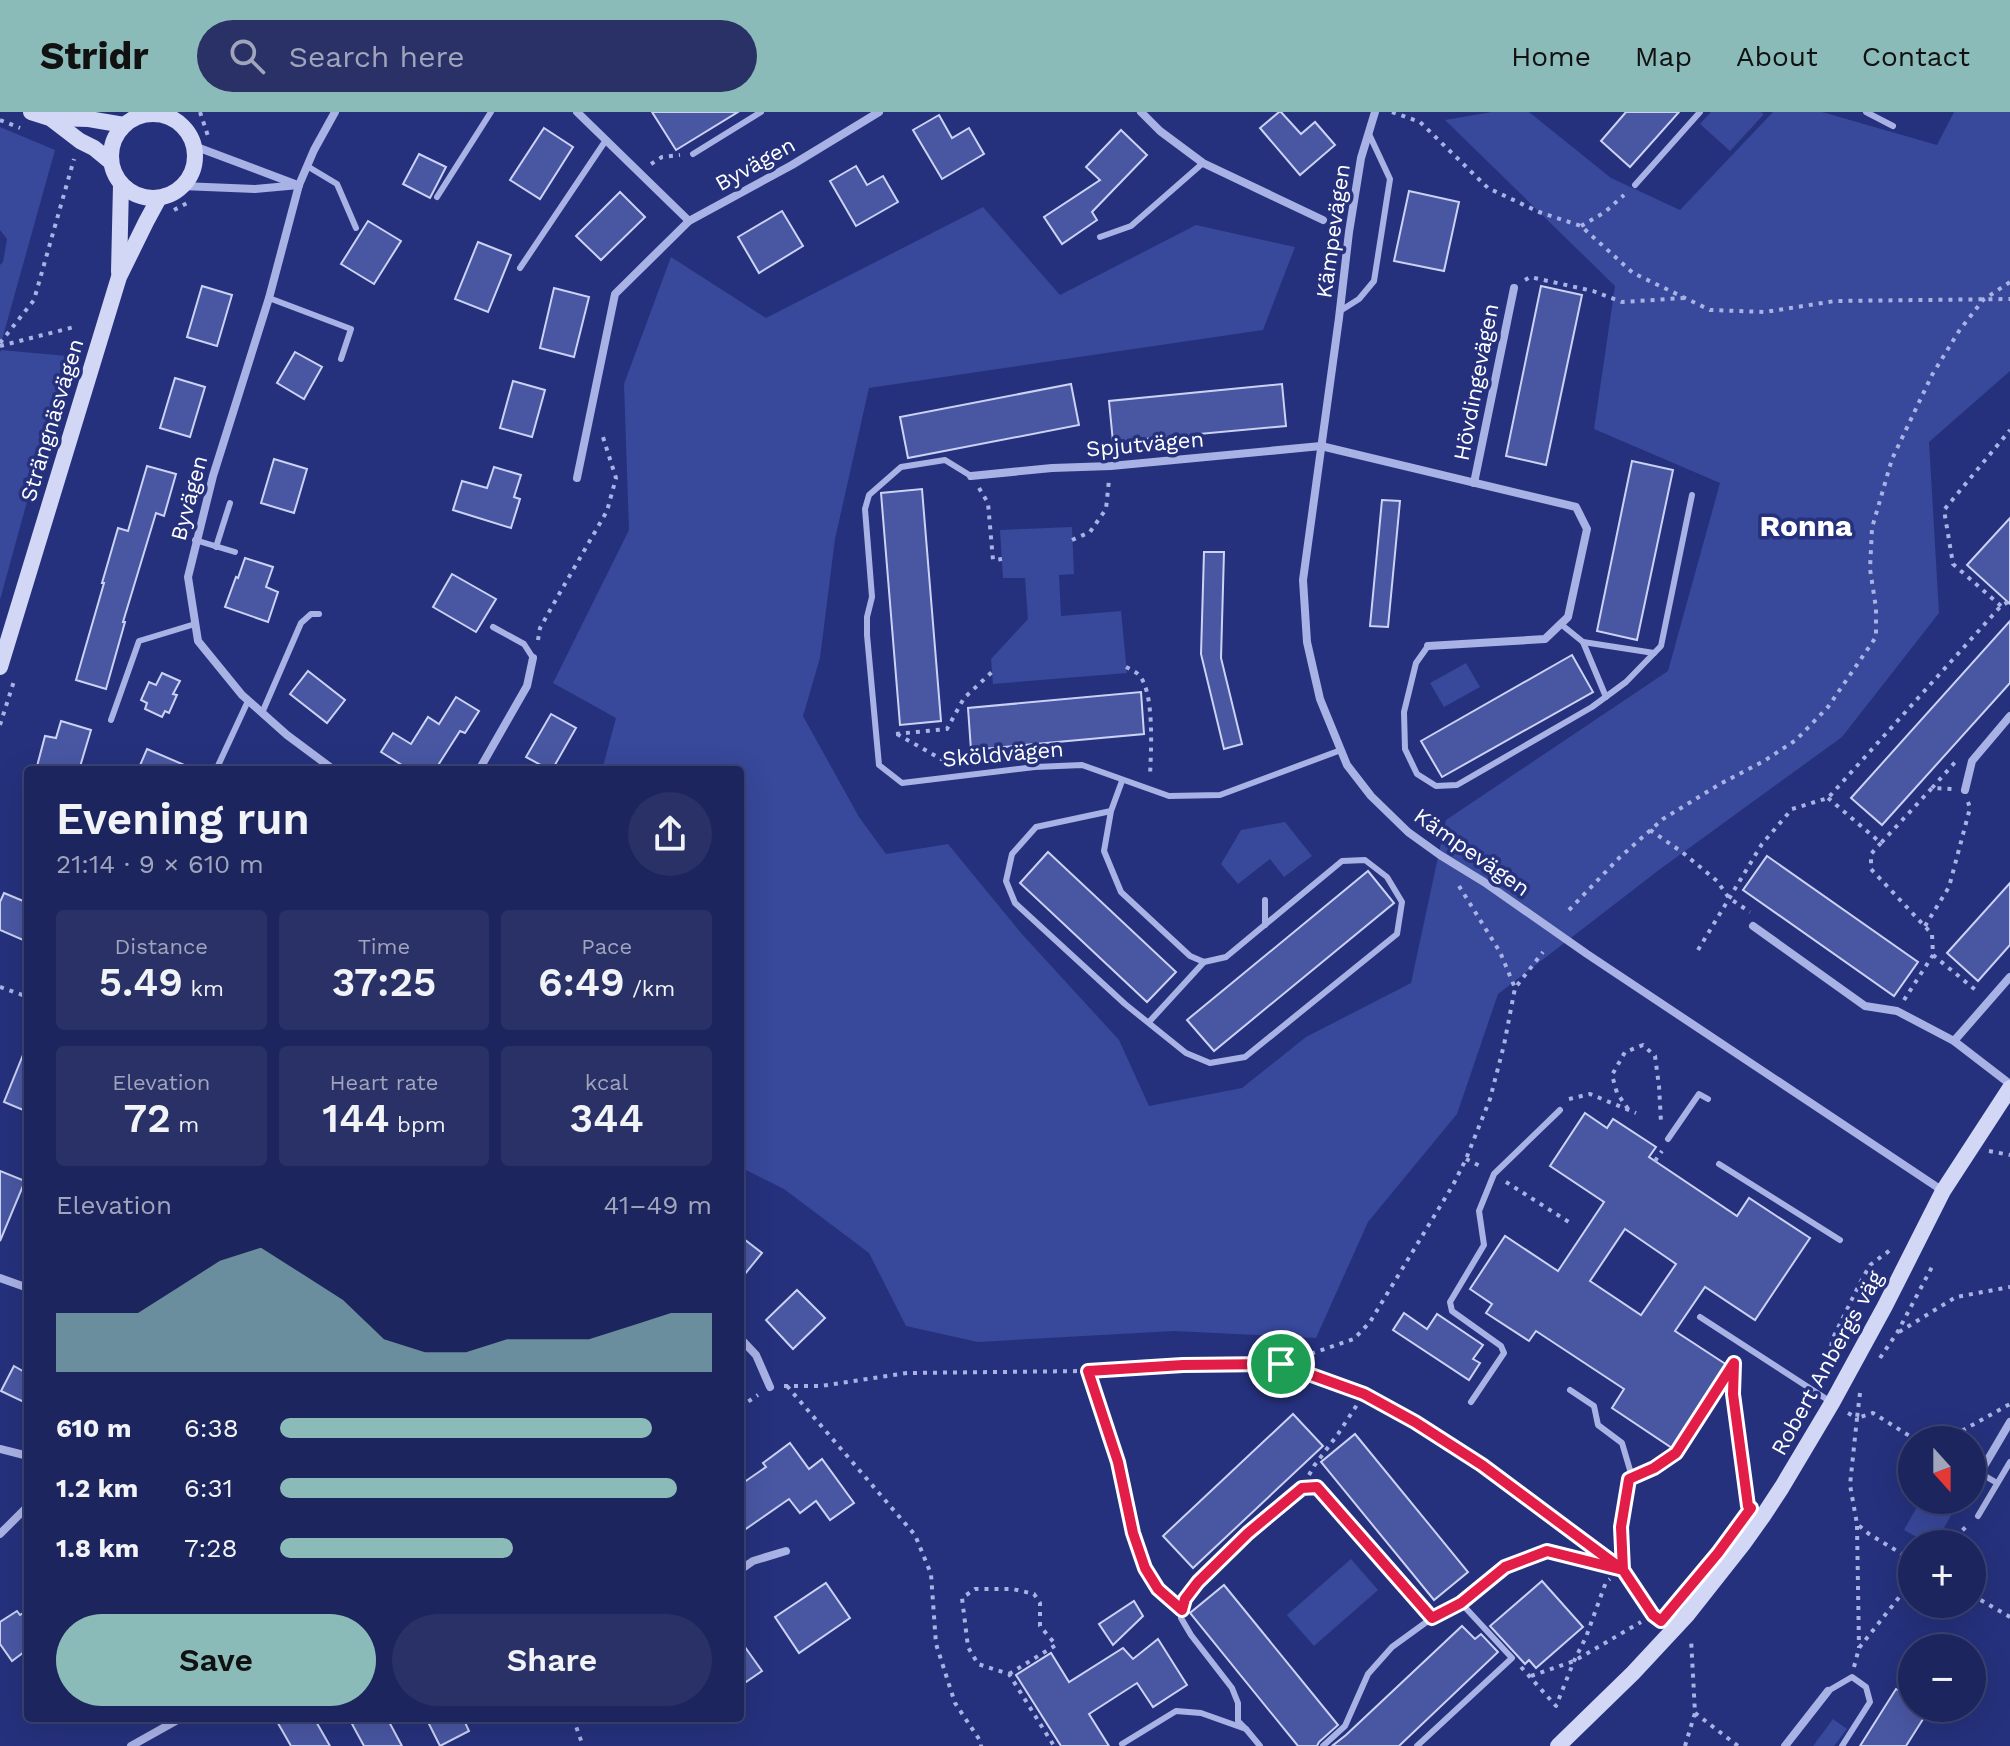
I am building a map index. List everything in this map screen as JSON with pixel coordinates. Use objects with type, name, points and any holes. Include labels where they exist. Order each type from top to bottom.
[{"type":"street","points":[[31,112],[50,118],[89,119],[124,125]]},
{"type":"street","points":[[185,112],[186,130]]},
{"type":"street","name":"Byvägen","points":[[329,766],[248,701],[198,641],[188,577],[213,476],[269,298],[299,185],[335,112]]},
{"type":"street","name":"Byvägen","points":[[577,478],[615,294],[689,221],[792,165],[879,112]]},
{"type":"street","points":[[1141,112],[1160,131],[1203,163],[1323,220]]},
{"type":"street","name":"Kämpevägen","points":[[1375,112],[1361,158],[1349,232],[1303,580],[1307,642],[1320,699],[1347,765],[1371,796],[1408,832],[1440,855],[1943,1191]]},
{"type":"street","points":[[143,114],[154,114],[166,116],[186,130],[194,146],[195,160],[191,174],[182,186],[172,194],[145,198],[121,185],[114,174],[111,148],[124,125],[143,114]]},
{"type":"street","points":[[583,114],[689,221]]},
{"type":"street","points":[[50,118],[111,162]]},
{"type":"street","points":[[194,146],[299,185]]},
{"type":"street","name":"Strängnäsvägen","points":[[119,277],[121,185]]},
{"type":"street","points":[[182,186],[255,189],[299,185]]},
{"type":"street","name":"Strängnäsvägen","points":[[0,667],[119,277],[159,198]]},
{"type":"street","name":"Hövdingevägen","points":[[1474,483],[1514,288]]},
{"type":"street","name":"Hövdingevägen","points":[[1321,446],[1576,507],[1587,529],[1568,617],[1562,625]]},
{"type":"street","name":"Spjutvägen","points":[[971,476],[1321,446]]},
{"type":"street","points":[[1428,646],[1545,639],[1562,625]]},
{"type":"street","points":[[481,766],[527,686],[533,658]]},
{"type":"street","points":[[1965,790],[1972,761],[2010,716]]},
{"type":"street","points":[[1753,926],[1865,1006],[1897,1011],[1954,1041],[2010,1086]]},
{"type":"street","points":[[1954,1041],[2010,977]]},
{"type":"street","name":"Robert Anbergs väg","points":[[1558,1746],[1633,1673],[1690,1610],[1763,1516],[1782,1487],[1827,1400],[1885,1306],[1943,1191],[2010,1086]]},
{"type":"street","points":[[0,1278],[24,1287]]},
{"type":"street","points":[[744,1342],[756,1355],[770,1387]]},
{"type":"street","points":[[1986,1463],[2010,1422]]},
{"type":"street","points":[[0,1449],[24,1455]]},
{"type":"street","points":[[0,1534],[24,1510]]},
{"type":"street","points":[[744,1567],[753,1561],[786,1551]]},
{"type":"street","points":[[1785,1746],[1828,1691]]},
{"type":"street","points":[[131,1746],[174,1722]]},
{"type":"lane","points":[[437,197],[491,112]]},
{"type":"lane","points":[[693,154],[761,112]]},
{"type":"lane","points":[[1635,185],[1700,112]]},
{"type":"lane","points":[[1866,112],[1893,126]]},
{"type":"lane","points":[[1340,311],[1359,299],[1374,281],[1390,179],[1369,134]]},
{"type":"lane","points":[[520,268],[606,140]]},
{"type":"lane","points":[[1100,237],[1131,226],[1203,163]]},
{"type":"lane","points":[[307,166],[337,184],[356,228]]},
{"type":"lane","points":[[269,298],[351,329],[341,359]]},
{"type":"lane","name":"Sköldvägen","points":[[971,476],[945,460],[901,467],[869,495],[865,509],[872,597],[867,635],[879,765],[902,783],[1035,767],[1082,765],[1169,796],[1220,795],[1341,750]]},
{"type":"lane","points":[[1428,646],[1416,663],[1404,712],[1405,749],[1417,774],[1436,786],[1457,785],[1606,697],[1626,682],[1661,646],[1692,495]]},
{"type":"lane","points":[[216,547],[230,503]]},
{"type":"lane","points":[[195,540],[235,552]]},
{"type":"lane","points":[[262,713],[301,623],[311,614],[319,614]]},
{"type":"lane","points":[[111,720],[139,641],[195,624]]},
{"type":"lane","points":[[1562,625],[1583,642],[1606,697]]},
{"type":"lane","points":[[493,627],[524,644],[533,658]]},
{"type":"lane","points":[[1583,642],[1654,653]]},
{"type":"lane","points":[[218,766],[248,701]]},
{"type":"lane","points":[[1122,781],[1111,811],[1104,851],[1121,892],[1190,956],[1204,962]]},
{"type":"lane","points":[[1111,811],[1036,827],[1012,854],[1006,881],[1015,903],[1125,1004],[1186,1053],[1210,1063],[1245,1057],[1397,934],[1402,902],[1387,877],[1365,860],[1342,861],[1226,957],[1204,962],[1149,1022]]},
{"type":"lane","points":[[1265,900],[1265,925]]},
{"type":"lane","points":[[1668,1139],[1699,1094],[1708,1099]]},
{"type":"lane","points":[[1471,1402],[1504,1353],[1501,1346],[1452,1311],[1450,1302],[1484,1245],[1479,1211],[1494,1174],[1560,1110]]},
{"type":"lane","points":[[1719,1164],[1840,1240]]},
{"type":"lane","points":[[1700,1317],[1827,1400]]},
{"type":"lane","points":[[1570,1390],[1594,1406],[1598,1425],[1622,1443],[1630,1470],[1621,1527],[1623,1570],[1653,1615],[1672,1630]]},
{"type":"lane","points":[[1978,1516],[2010,1462]]},
{"type":"lane","points":[[1986,1477],[1997,1483]]},
{"type":"lane","points":[[1260,1746],[1238,1721],[1238,1703],[1232,1688],[1191,1635],[1181,1618],[1182,1610],[1185,1599],[1198,1582],[1248,1533],[1302,1488],[1317,1487],[1432,1618]]},
{"type":"lane","points":[[1323,1746],[1345,1726],[1368,1674],[1392,1647],[1432,1618],[1461,1603],[1505,1567],[1547,1551],[1623,1570]]},
{"type":"lane","points":[[1417,1746],[1512,1658],[1461,1603]]},
{"type":"lane","points":[[1828,1691],[1852,1677],[1866,1687],[1870,1702],[1842,1746]]},
{"type":"lane","points":[[1122,1744],[1176,1711],[1201,1713],[1246,1729]]},
{"type":"path","points":[[200,112],[207,135],[232,153],[230,159]]},
{"type":"path","points":[[1392,112],[1420,122],[1488,188],[1539,212],[1581,226],[1633,273],[1710,310],[1765,312],[1835,301],[2010,299]]},
{"type":"path","points":[[0,120],[24,129]]},
{"type":"path","points":[[0,344],[34,300],[80,141]]},
{"type":"path","points":[[640,173],[662,157],[693,154]]},
{"type":"path","points":[[1581,226],[1605,212],[1635,185]]},
{"type":"path","points":[[172,211],[193,200]]},
{"type":"path","points":[[1514,288],[1530,277],[1593,291],[1622,302],[1684,298]]},
{"type":"path","points":[[1569,910],[1619,858],[1663,819],[1796,740],[1828,707],[1876,637],[1876,608],[1870,569],[1872,528],[1892,459],[1932,375],[1959,331],[1983,300],[2010,282]]},
{"type":"path","points":[[0,344],[74,327]]},
{"type":"path","points":[[533,658],[540,628],[607,511],[616,478],[606,442],[591,410]]},
{"type":"path","points":[[2001,606],[1953,564],[1944,510],[2010,430]]},
{"type":"path","points":[[1072,540],[1090,532],[1106,509],[1111,466]]},
{"type":"path","points":[[971,476],[988,503],[993,560],[1002,559]]},
{"type":"path","points":[[1698,950],[1762,844],[1792,809],[1828,798],[2001,606],[2010,602]]},
{"type":"path","points":[[1126,667],[1139,675],[1146,689],[1151,727],[1150,790]]},
{"type":"path","points":[[896,734],[947,729],[964,698],[992,672]]},
{"type":"path","points":[[0,725],[15,676]]},
{"type":"path","points":[[874,721],[968,775]]},
{"type":"path","points":[[1897,1011],[1933,955],[1932,934],[1871,869],[1871,854],[1932,788],[1965,790],[1970,808],[1949,887],[1925,926]]},
{"type":"path","points":[[1828,798],[1881,843]]},
{"type":"path","points":[[1650,830],[1717,881],[1729,898],[1752,914],[1753,926]]},
{"type":"path","points":[[1440,855],[1500,952],[1515,988]]},
{"type":"path","points":[[744,1404],[770,1387],[821,1386],[907,1373],[1281,1364],[1354,1339],[1370,1322],[1466,1159],[1490,1099],[1515,988],[1543,952]]},
{"type":"path","points":[[1933,955],[1989,1002]]},
{"type":"path","points":[[0,987],[24,996]]},
{"type":"path","points":[[1628,1109],[1617,1093],[1612,1075],[1625,1052],[1643,1045],[1655,1056],[1661,1124]]},
{"type":"path","points":[[1655,1161],[1662,1150]]},
{"type":"path","points":[[1466,1159],[1572,1224]]},
{"type":"path","points":[[1898,1428],[1873,1413],[1857,1418],[1827,1400],[1827,1386],[1832,1340],[1860,1283],[1870,1265],[1902,1240]]},
{"type":"path","points":[[1875,1366],[1897,1333],[1933,1265]]},
{"type":"path","points":[[1897,1333],[1956,1297],[2010,1287]]},
{"type":"path","points":[[1629,1479],[1654,1468],[1676,1453],[1734,1363],[1749,1349]]},
{"type":"path","points":[[1734,1363],[1733,1394],[1748,1506],[1751,1508],[1756,1502]]},
{"type":"path","points":[[1281,1364],[1364,1394],[1415,1422],[1482,1465],[1623,1570],[1606,1582],[1556,1706],[1512,1658]]},
{"type":"path","points":[[1088,1371],[1118,1462],[1133,1533],[1145,1568],[1158,1589],[1182,1610]]},
{"type":"path","points":[[787,1386],[915,1535],[931,1574],[936,1644],[955,1703],[981,1744],[989,1746]]},
{"type":"path","points":[[1852,1677],[1859,1648],[1857,1524],[1850,1485],[1861,1388]]},
{"type":"path","points":[[1302,1488],[1364,1394]]},
{"type":"path","points":[[1971,1426],[2010,1404]]},
{"type":"path","points":[[1857,1524],[1898,1552]]},
{"type":"path","points":[[1009,1674],[1056,1645],[1040,1626],[1040,1603],[1034,1594],[1013,1589],[975,1589],[962,1598],[968,1647],[978,1664],[1009,1674],[1054,1746]]},
{"type":"path","points":[[1859,1648],[1898,1599]]},
{"type":"path","points":[[1986,1603],[2010,1617]]},
{"type":"path","points":[[1685,1746],[1695,1713],[1690,1610]]},
{"type":"path","points":[[1530,1676],[1574,1661],[1653,1615]]},
{"type":"path","points":[[1695,1713],[1738,1746]]},
{"type":"path","points":[[574,1722],[583,1746]]},
{"type":"shaded area","points":[[1492,112],[1529,112],[1611,178],[1680,210],[1773,112],[1822,112],[1937,145],[1954,112],[2010,112],[2010,371],[1929,442],[1939,613],[1842,737],[1659,870],[1498,994],[1457,1114],[1368,1222],[1316,1338],[1174,1331],[978,1342],[906,1326],[869,1253],[784,1189],[744,1169],[744,766],[603,766],[616,718],[553,683],[629,530],[624,384],[671,257],[766,318],[983,207],[1060,295],[1196,225],[1295,247],[1263,330],[869,388],[835,539],[820,658],[803,716],[859,817],[886,854],[948,844],[1021,933],[1119,1040],[1149,1106],[1242,1088],[1306,1037],[1411,983],[1446,820],[1668,671],[1720,483],[1594,429],[1615,286],[1445,120]]},
{"type":"shaded area","points":[[1711,112],[1764,114],[1730,151],[1700,124]]},
{"type":"shaded area","points":[[0,127],[55,150],[0,347],[0,265],[7,239],[0,230]]},
{"type":"shaded area","points":[[1,350],[67,356],[0,600],[0,353]]},
{"type":"shaded area","points":[[1072,527],[1074,574],[1059,575],[1061,616],[1121,611],[1127,673],[993,684],[991,659],[1028,619],[1025,578],[1003,578],[1000,530]]},
{"type":"shaded area","points":[[1466,663],[1480,687],[1444,707],[1430,683]]},
{"type":"shaded area","points":[[1285,822],[1312,856],[1284,877],[1270,859],[1238,884],[1221,864],[1241,830]]},
{"type":"shaded area","points":[[1913,1514],[1952,1514],[1943,1530],[1904,1530]]},
{"type":"shaded area","points":[[1351,1559],[1378,1590],[1314,1646],[1287,1615]]},
{"type":"shaded area","points":[[1833,1719],[1847,1729],[1834,1746],[1813,1746]]},
{"type":"building","points":[[652,112],[738,112],[676,150]]},
{"type":"building","points":[[1279,112],[1301,134],[1315,122],[1335,145],[1300,175],[1260,128]]},
{"type":"building","points":[[1626,112],[1679,112],[1630,167],[1601,141]]},
{"type":"building","points":[[939,115],[952,138],[969,128],[984,154],[942,179],[913,130]]},
{"type":"building","points":[[544,128],[573,147],[540,199],[510,180]]},
{"type":"building","points":[[1121,130],[1147,155],[1092,212],[1097,220],[1062,244],[1044,217],[1100,180],[1086,167]]},
{"type":"building","points":[[419,154],[446,167],[430,198],[403,184]]},
{"type":"building","points":[[856,166],[867,185],[883,176],[898,202],[856,226],[830,181]]},
{"type":"building","points":[[1409,191],[1459,202],[1444,271],[1394,261]]},
{"type":"building","points":[[620,192],[645,217],[601,260],[576,236]]},
{"type":"building","points":[[782,211],[803,246],[759,273],[738,237]]},
{"type":"building","points":[[368,221],[401,241],[374,284],[341,264]]},
{"type":"building","points":[[478,242],[511,255],[488,312],[455,299]]},
{"type":"building","points":[[202,286],[232,295],[217,346],[187,337]]},
{"type":"building","points":[[1541,286],[1582,295],[1546,465],[1506,456]]},
{"type":"building","points":[[554,288],[589,297],[574,357],[540,348]]},
{"type":"building","points":[[295,352],[322,367],[304,399],[277,383]]},
{"type":"building","points":[[175,378],[205,387],[190,437],[160,428]]},
{"type":"building","points":[[513,381],[545,390],[532,437],[500,428]]},
{"type":"building","points":[[1071,384],[1079,425],[908,458],[900,417]]},
{"type":"building","points":[[1282,384],[1286,426],[1113,442],[1109,401]]},
{"type":"building","points":[[274,459],[307,469],[294,513],[261,503]]},
{"type":"building","points":[[1632,461],[1673,470],[1637,640],[1597,631]]},
{"type":"building","points":[[147,466],[176,474],[164,516],[156,513],[106,689],[76,680],[118,528],[128,531]]},
{"type":"building","points":[[494,467],[521,475],[514,497],[520,499],[511,528],[453,510],[462,481],[487,488]]},
{"type":"building","points":[[922,489],[941,721],[900,725],[881,493]]},
{"type":"building","points":[[1382,500],[1400,501],[1388,627],[1370,626]]},
{"type":"building","points":[[2010,518],[2010,604],[1967,565]]},
{"type":"building","points":[[1204,552],[1224,552],[1221,658],[1242,744],[1224,749],[1201,654]]},
{"type":"building","points":[[245,558],[273,567],[266,587],[278,592],[268,622],[225,607]]},
{"type":"building","points":[[452,574],[496,599],[476,632],[433,607]]},
{"type":"building","points":[[2010,621],[2010,683],[1882,825],[1851,798]]},
{"type":"building","points":[[1572,655],[1593,692],[1442,777],[1421,741]]},
{"type":"building","points":[[308,671],[345,700],[327,723],[290,694]]},
{"type":"building","points":[[162,673],[180,681],[169,713],[165,711],[162,717],[145,709],[147,703],[141,700],[149,682],[156,685]]},
{"type":"building","points":[[1141,692],[1144,734],[971,750],[968,708]]},
{"type":"building","points":[[456,697],[479,711],[465,733],[460,731],[438,766],[404,766],[381,752],[393,733],[411,744],[428,717],[439,724]]},
{"type":"building","points":[[551,714],[576,728],[554,766],[543,766],[526,757]]},
{"type":"building","points":[[61,721],[91,730],[80,766],[37,766],[45,736],[56,738]]},
{"type":"building","points":[[147,749],[187,766],[140,766]]},
{"type":"building","points":[[1048,852],[1176,972],[1147,1002],[1020,883]]},
{"type":"building","points":[[1767,856],[1918,962],[1894,996],[1743,890]]},
{"type":"building","points":[[1368,871],[1394,903],[1214,1051],[1187,1020]]},
{"type":"building","points":[[2010,883],[2010,945],[1978,981],[1947,953]]},
{"type":"building","points":[[4,893],[24,901],[23,940],[0,930],[0,902]]},
{"type":"building","points":[[24,1052],[24,1110],[4,1102]]},
{"type":"building","points":[[1585,1113],[1607,1128],[1613,1119],[1656,1147],[1649,1157],[1737,1216],[1749,1198],[1810,1238],[1755,1320],[1705,1287],[1675,1331],[1727,1365],[1672,1448],[1612,1408],[1624,1389],[1536,1331],[1529,1341],[1486,1313],[1492,1304],[1470,1289],[1505,1236],[1558,1271],[1604,1202],[1550,1166]],"holes":[[[1625,1229],[1676,1264],[1641,1315],[1590,1281]]]},
{"type":"building","points":[[0,1171],[24,1181],[24,1183],[0,1241]]},
{"type":"building","points":[[744,1239],[762,1253],[744,1275]]},
{"type":"building","points":[[797,1290],[825,1318],[793,1349],[766,1320]]},
{"type":"building","points":[[1404,1313],[1427,1329],[1437,1314],[1483,1345],[1473,1359],[1480,1363],[1469,1380],[1393,1330]]},
{"type":"building","points":[[14,1366],[24,1372],[24,1402],[1,1391]]},
{"type":"building","points":[[1293,1414],[1323,1446],[1193,1568],[1163,1536]]},
{"type":"building","points":[[1355,1434],[1468,1572],[1434,1600],[1321,1462]]},
{"type":"building","points":[[790,1443],[809,1469],[822,1459],[854,1503],[830,1520],[816,1501],[800,1513],[789,1499],[744,1530],[744,1482],[766,1467],[763,1463]]},
{"type":"building","points":[[1542,1581],[1583,1627],[1536,1668],[1529,1660],[1525,1664],[1490,1626]]},
{"type":"building","points":[[826,1583],[850,1618],[799,1653],[775,1617]]},
{"type":"building","points":[[1224,1585],[1338,1725],[1317,1746],[1298,1746],[1190,1613]]},
{"type":"building","points":[[1134,1601],[1143,1616],[1113,1645],[1099,1624]]},
{"type":"building","points":[[17,1611],[20,1615],[24,1612],[24,1652],[12,1661],[0,1644],[0,1622]]},
{"type":"building","points":[[1462,1626],[1475,1639],[1481,1634],[1498,1652],[1399,1746],[1332,1746],[1346,1735]]},
{"type":"building","points":[[1158,1639],[1187,1685],[1153,1707],[1137,1683],[1089,1714],[1109,1746],[1061,1746],[1016,1675],[1051,1653],[1069,1682],[1123,1648],[1133,1659]]},
{"type":"building","points":[[744,1646],[762,1671],[744,1683]]},
{"type":"building","points":[[1898,1690],[1898,1722],[1921,1722],[1906,1746],[1860,1746]]},
{"type":"building","points":[[277,1722],[316,1722],[330,1746],[291,1746]]},
{"type":"building","points":[[389,1722],[402,1746],[364,1746],[352,1724]]},
{"type":"building","points":[[428,1722],[465,1722],[469,1731],[440,1746]]},
{"type":"district","name":"Ronna","points":[[1806,525]]},
{"type":"route","points":[[1281,1364],[1183,1365],[1088,1371],[1118,1462],[1133,1533],[1145,1568],[1158,1589],[1182,1610],[1185,1599],[1198,1582],[1248,1533],[1302,1488],[1317,1487],[1432,1618],[1461,1603],[1505,1567],[1547,1551],[1623,1570],[1653,1615],[1661,1621],[1751,1508],[1748,1506],[1733,1394],[1734,1363],[1676,1453],[1654,1468],[1629,1479],[1621,1527],[1623,1570],[1482,1465],[1415,1422],[1364,1394],[1281,1364]]}]
